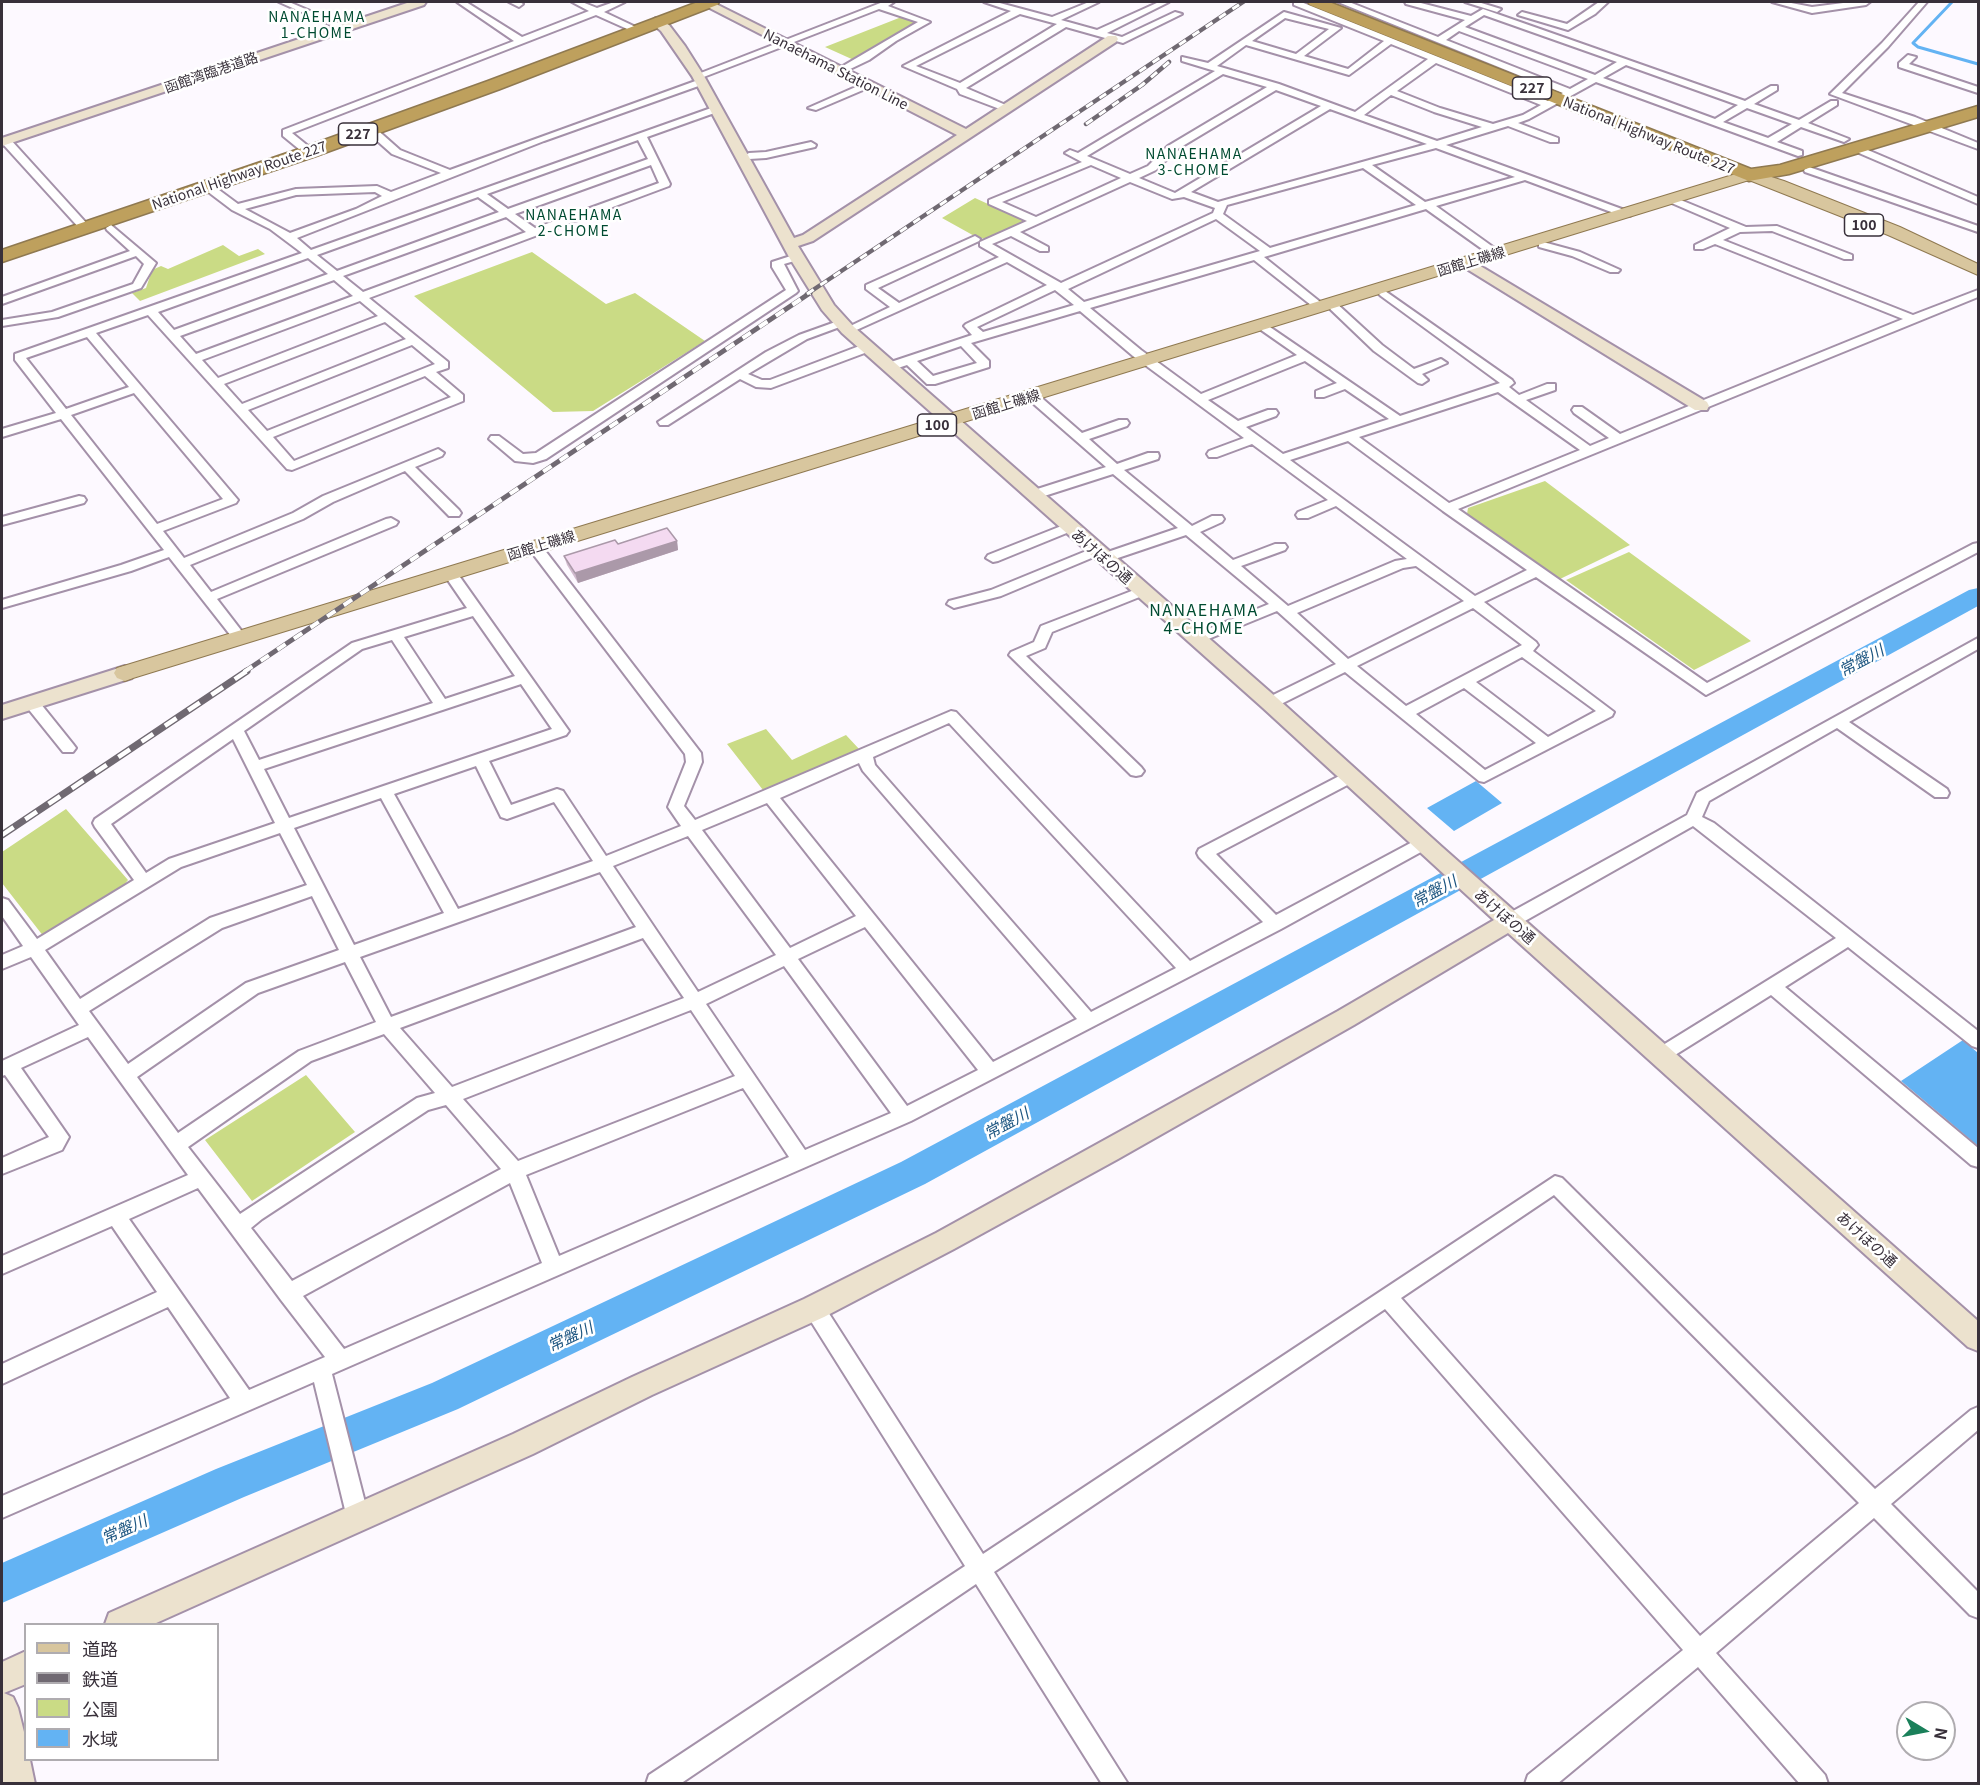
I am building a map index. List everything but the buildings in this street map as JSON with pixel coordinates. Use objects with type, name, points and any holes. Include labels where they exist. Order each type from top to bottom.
[{"type":"highway","name":"National Highway Route 227","points":[[2,256],[309,152],[707,2]]},
{"type":"highway","name":"National Highway Route 227","points":[[1316,2],[1749,175],[1782,170],[1850,143],[1920,122],[1978,100]]},
{"type":"highway","name":"National Highway Route 227","points":[[1920,122],[1978,111]]},
{"type":"highway","name":"National Highway Route 227","points":[[1749,175],[1764,164],[1798,153],[1850,143]]},
{"type":"main road","name":"函館上磯線","points":[[125,673],[1749,175]]},
{"type":"main road","name":"100","points":[[1749,175],[1778,184],[1894,231],[1978,270]]},
{"type":"main road","name":"100","points":[[1749,175],[1772,187],[1891,236],[1978,278]]},
{"type":"street","points":[[283,2],[343,27]]},
{"type":"street","name":"函館湾臨港道路","points":[[4,141],[420,2]]},
{"type":"street","points":[[461,2],[509,35],[522,41]]},
{"type":"street","points":[[576,2],[637,30]]},
{"type":"street","points":[[309,152],[286,134],[287,132],[621,2]]},
{"type":"street","name":"Nanaehama Station Line","points":[[707,2],[788,41],[867,85],[966,134]]},
{"type":"street","points":[[846,68],[926,22],[862,2]]},
{"type":"street","points":[[289,237],[360,211],[390,196],[450,172],[700,79],[788,41],[891,2]]},
{"type":"street","points":[[988,2],[1139,45]]},
{"type":"street","points":[[1005,108],[963,92],[961,87],[908,66],[1028,2]]},
{"type":"street","points":[[1053,20],[1095,2]]},
{"type":"street","points":[[1096,34],[1165,2]]},
{"type":"street","points":[[1342,2],[1371,9],[1559,99]]},
{"type":"street","points":[[1409,2],[1473,19]]},
{"type":"street","points":[[1469,2],[1568,27],[1604,2]]},
{"type":"street","points":[[1776,2],[1812,10],[1866,2]]},
{"type":"street","points":[[1923,2],[1885,45],[1835,94],[1920,122],[1978,146]]},
{"type":"street","points":[[1297,3],[1435,60],[1559,99]]},
{"type":"street","points":[[1439,40],[1483,12],[1802,124],[1850,143],[1978,201]]},
{"type":"street","points":[[495,439],[520,458],[533,459],[541,456],[792,291],[778,267],[778,262],[808,238],[1005,108],[1117,40],[1178,14]]},
{"type":"street","points":[[1210,66],[1284,15],[1377,36]]},
{"type":"street","name":"あけぼの通","points":[[656,22],[665,28],[679,46],[700,79],[794,250],[844,327],[1978,1338]]},
{"type":"street","points":[[961,87],[1064,24]]},
{"type":"street","points":[[1297,57],[1336,28]]},
{"type":"street","points":[[1458,28],[1798,153]]},
{"type":"street","points":[[1246,42],[1349,72],[1390,41]]},
{"type":"street","points":[[1911,57],[1902,65],[1978,90]]},
{"type":"street","points":[[1185,58],[1276,86],[1626,214]]},
{"type":"street","points":[[1357,115],[1435,60]]},
{"type":"street","points":[[980,336],[970,326],[1059,287],[1219,211],[1223,203],[1365,165],[1526,117],[1625,62]]},
{"type":"street","points":[[1037,221],[993,202],[1080,157],[1223,70]]},
{"type":"street","points":[[1636,94],[1668,77]]},
{"type":"street","points":[[813,108],[867,85]]},
{"type":"street","points":[[1276,86],[1172,148],[1152,168],[984,244],[1059,287],[1148,360],[1531,645],[1405,713]]},
{"type":"street","points":[[1715,123],[1774,88]]},
{"type":"street","points":[[1389,91],[1437,110],[1492,127]]},
{"type":"street","points":[[1769,142],[1834,103]]},
{"type":"street","points":[[1080,157],[1176,197],[1329,105]]},
{"type":"street","points":[[240,638],[19,357],[717,109]]},
{"type":"street","points":[[1508,122],[1554,140]]},
{"type":"street","points":[[370,129],[396,152],[450,172]]},
{"type":"street","points":[[193,359],[665,184],[645,141],[640,137]]},
{"type":"street","points":[[4,141],[85,228]]},
{"type":"street","points":[[749,156],[811,146]]},
{"type":"street","points":[[171,335],[654,160]]},
{"type":"street","points":[[1365,165],[1496,254]]},
{"type":"street","points":[[1809,170],[1978,229]]},
{"type":"street","points":[[889,367],[963,341],[1525,177]]},
{"type":"street","points":[[207,186],[236,208],[289,237],[444,365],[265,436]]},
{"type":"street","points":[[236,208],[296,192],[377,189],[390,196]]},
{"type":"street","points":[[479,193],[533,232]]},
{"type":"street","points":[[1183,193],[1219,211],[1269,252]]},
{"type":"street","points":[[1671,200],[1745,230],[1773,228],[1848,257]]},
{"type":"street","points":[[1954,220],[1978,208]]},
{"type":"street","points":[[2,323],[54,315],[137,286],[150,263],[111,228]]},
{"type":"street","points":[[1699,247],[1739,228]]},
{"type":"street","points":[[1012,232],[1044,249]]},
{"type":"street","points":[[899,308],[870,287],[975,239]]},
{"type":"street","points":[[1715,240],[1912,319]]},
{"type":"street","points":[[1544,245],[1576,254],[1614,270]]},
{"type":"street","points":[[2,301],[137,252]]},
{"type":"street","points":[[1256,256],[1418,376],[1441,363]]},
{"type":"street","points":[[664,423],[739,374],[803,337],[844,327],[899,308],[1008,257]]},
{"type":"street","points":[[1467,263],[1701,406]]},
{"type":"street","points":[[1448,508],[1978,293]]},
{"type":"street","points":[[1281,459],[1509,383],[1385,294]]},
{"type":"street","points":[[150,310],[292,466],[459,398],[427,371]]},
{"type":"street","points":[[216,383],[387,317]]},
{"type":"street","points":[[1260,326],[1398,420]]},
{"type":"street","points":[[89,332],[231,500],[155,530]]},
{"type":"street","points":[[241,409],[414,340]]},
{"type":"street","points":[[909,360],[931,381],[985,364],[963,341]]},
{"type":"street","points":[[739,374],[760,384],[771,384],[866,348]]},
{"type":"street","points":[[1200,399],[1306,356]]},
{"type":"street","points":[[1320,394],[1346,384]]},
{"type":"street","points":[[1500,387],[1589,451]]},
{"type":"street","points":[[1518,399],[1551,387]]},
{"type":"street","points":[[2,433],[136,388]]},
{"type":"street","points":[[1032,396],[1115,469],[1284,609],[1346,665],[1484,777],[1607,712],[1523,651]]},
{"type":"street","points":[[1578,410],[1619,439]]},
{"type":"street","points":[[1237,426],[1272,414]]},
{"type":"street","points":[[1080,438],[1123,423]]},
{"type":"street","points":[[1348,436],[1706,690],[1978,547]]},
{"type":"street","points":[[1213,454],[1253,439]]},
{"type":"street","points":[[181,564],[298,516],[328,499],[438,453]]},
{"type":"street","points":[[1033,495],[1154,456]]},
{"type":"street","points":[[407,466],[454,513]]},
{"type":"street","points":[[2,521],[79,500]]},
{"type":"street","points":[[1303,515],[1337,501]]},
{"type":"street","points":[[954,604],[996,593],[1100,554],[1189,531],[1217,519]]},
{"type":"street","points":[[208,598],[391,522]]},
{"type":"street","points":[[993,558],[1069,527]]},
{"type":"street","points":[[1231,565],[1280,547]]},
{"type":"street","points":[[535,548],[693,753],[694,762],[676,807],[904,1116]]},
{"type":"street","points":[[2,604],[126,568],[171,552]]},
{"type":"street","points":[[1196,639],[1264,610],[1284,609],[1400,564],[1418,561]]},
{"type":"street","points":[[1269,704],[1536,571]]},
{"type":"street","points":[[2,962],[34,948],[175,863],[561,731],[450,573]]},
{"type":"street","points":[[1136,771],[1016,655],[1040,645],[1046,629],[1142,591]]},
{"type":"street","points":[[144,882],[101,823],[357,646],[476,610]]},
{"type":"street","points":[[396,635],[442,705]]},
{"type":"street","points":[[122,1623],[523,1444],[642,1386],[814,1308],[945,1240],[1346,1018],[1510,921],[1693,819],[1703,797],[1978,644]]},
{"type":"street","points":[[2,711],[125,673]]},
{"type":"street","points":[[254,767],[524,678]]},
{"type":"street","points":[[1466,681],[1546,743]]},
{"type":"street","points":[[31,702],[68,748]]},
{"type":"street","points":[[126,1074],[252,988],[603,864],[770,796],[951,716],[1188,970]]},
{"type":"street","points":[[1837,721],[1941,793]]},
{"type":"street","points":[[236,729],[386,1025],[514,1171],[554,1268]]},
{"type":"street","points":[[865,755],[868,767],[1089,1021]]},
{"type":"street","points":[[480,759],[507,813],[557,795],[802,1161]]},
{"type":"street","points":[[1275,924],[1205,853],[1350,777]]},
{"type":"street","points":[[385,791],[454,916]]},
{"type":"street","points":[[770,796],[990,1072]]},
{"type":"street","points":[[1693,819],[1708,827],[1978,1041]]},
{"type":"street","points":[[2,1507],[904,1116],[1275,924],[1429,848]]},
{"type":"street","points":[[78,1009],[216,923],[317,888]]},
{"type":"street","points":[[2,904],[176,1145],[288,1294],[331,1366],[328,1398],[358,1518]]},
{"type":"street","points":[[239,1227],[255,1213],[423,1102],[448,1097],[694,1001],[868,918]]},
{"type":"street","points":[[176,1145],[305,1056],[646,930]]},
{"type":"street","points":[[1661,1056],[1849,938]]},
{"type":"street","points":[[1772,986],[1978,1159]]},
{"type":"street","points":[[2,1166],[55,1144],[60,1137],[5,1068],[92,1027]]},
{"type":"street","points":[[288,1294],[514,1171],[746,1079]]},
{"type":"street","points":[[2,1265],[201,1178]]},
{"type":"street","points":[[658,1784],[1555,1184],[1978,1607]]},
{"type":"street","points":[[115,1215],[246,1403]]},
{"type":"street","points":[[2,1374],[171,1296]]},
{"type":"street","points":[[1387,1297],[1701,1650],[1816,1784]]},
{"type":"street","points":[[814,1308],[1116,1784]]},
{"type":"street","points":[[1537,1784],[1701,1650],[1978,1417]]},
{"type":"street","points":[[2,1678],[24,1668]]},
{"type":"street","points":[[2,1708],[19,1784]]},
{"type":"green space","points":[[904,16],[921,22],[856,61],[825,47]]},
{"type":"green space","points":[[975,198],[1023,220],[1022,223],[987,239],[978,238],[942,218]]},
{"type":"green space","points":[[223,245],[239,256],[258,249],[265,254],[140,301],[132,293],[146,288],[152,270],[161,266],[168,269]]},
{"type":"green space","points":[[532,252],[606,304],[635,293],[705,341],[593,411],[553,412],[414,296]]},
{"type":"green space","points":[[1545,481],[1630,545],[1560,579],[1467,514],[1468,508]]},
{"type":"green space","points":[[1629,552],[1751,641],[1694,670],[1566,580]]},
{"type":"green space","points":[[766,729],[792,760],[846,735],[860,750],[763,790],[727,744]]},
{"type":"green space","points":[[66,809],[128,880],[120,890],[44,937],[2,883],[2,852]]},
{"type":"green space","points":[[306,1075],[355,1132],[252,1201],[205,1140]]},
{"type":"water","points":[[1476,781],[1502,803],[1454,831],[1427,808]]},
{"type":"water","points":[[1963,1040],[1978,1053],[1978,1146],[1901,1081]]},
{"type":"waterway","points":[[1952,2],[1913,43],[1918,47],[1978,64]]},
{"type":"waterway","name":"常盤川","points":[[2,1583],[230,1483],[445,1396],[913,1173],[1978,596]]},
{"type":"railway","points":[[807,294],[1243,2]]},
{"type":"railway","points":[[1086,124],[1142,85],[1169,62]]},
{"type":"railway","points":[[244,672],[810,293]]},
{"type":"railway","points":[[2,835],[247,671]]},
{"type":"district","name":"NANAEHAMA 1-CHOME","points":[[317,26]]},
{"type":"district","name":"NANAEHAMA 3-CHOME","points":[[1194,162]]},
{"type":"district","name":"NANAEHAMA 2-CHOME","points":[[574,224]]},
{"type":"district","name":"NANAEHAMA 4-CHOME","points":[[1204,619]]}]
